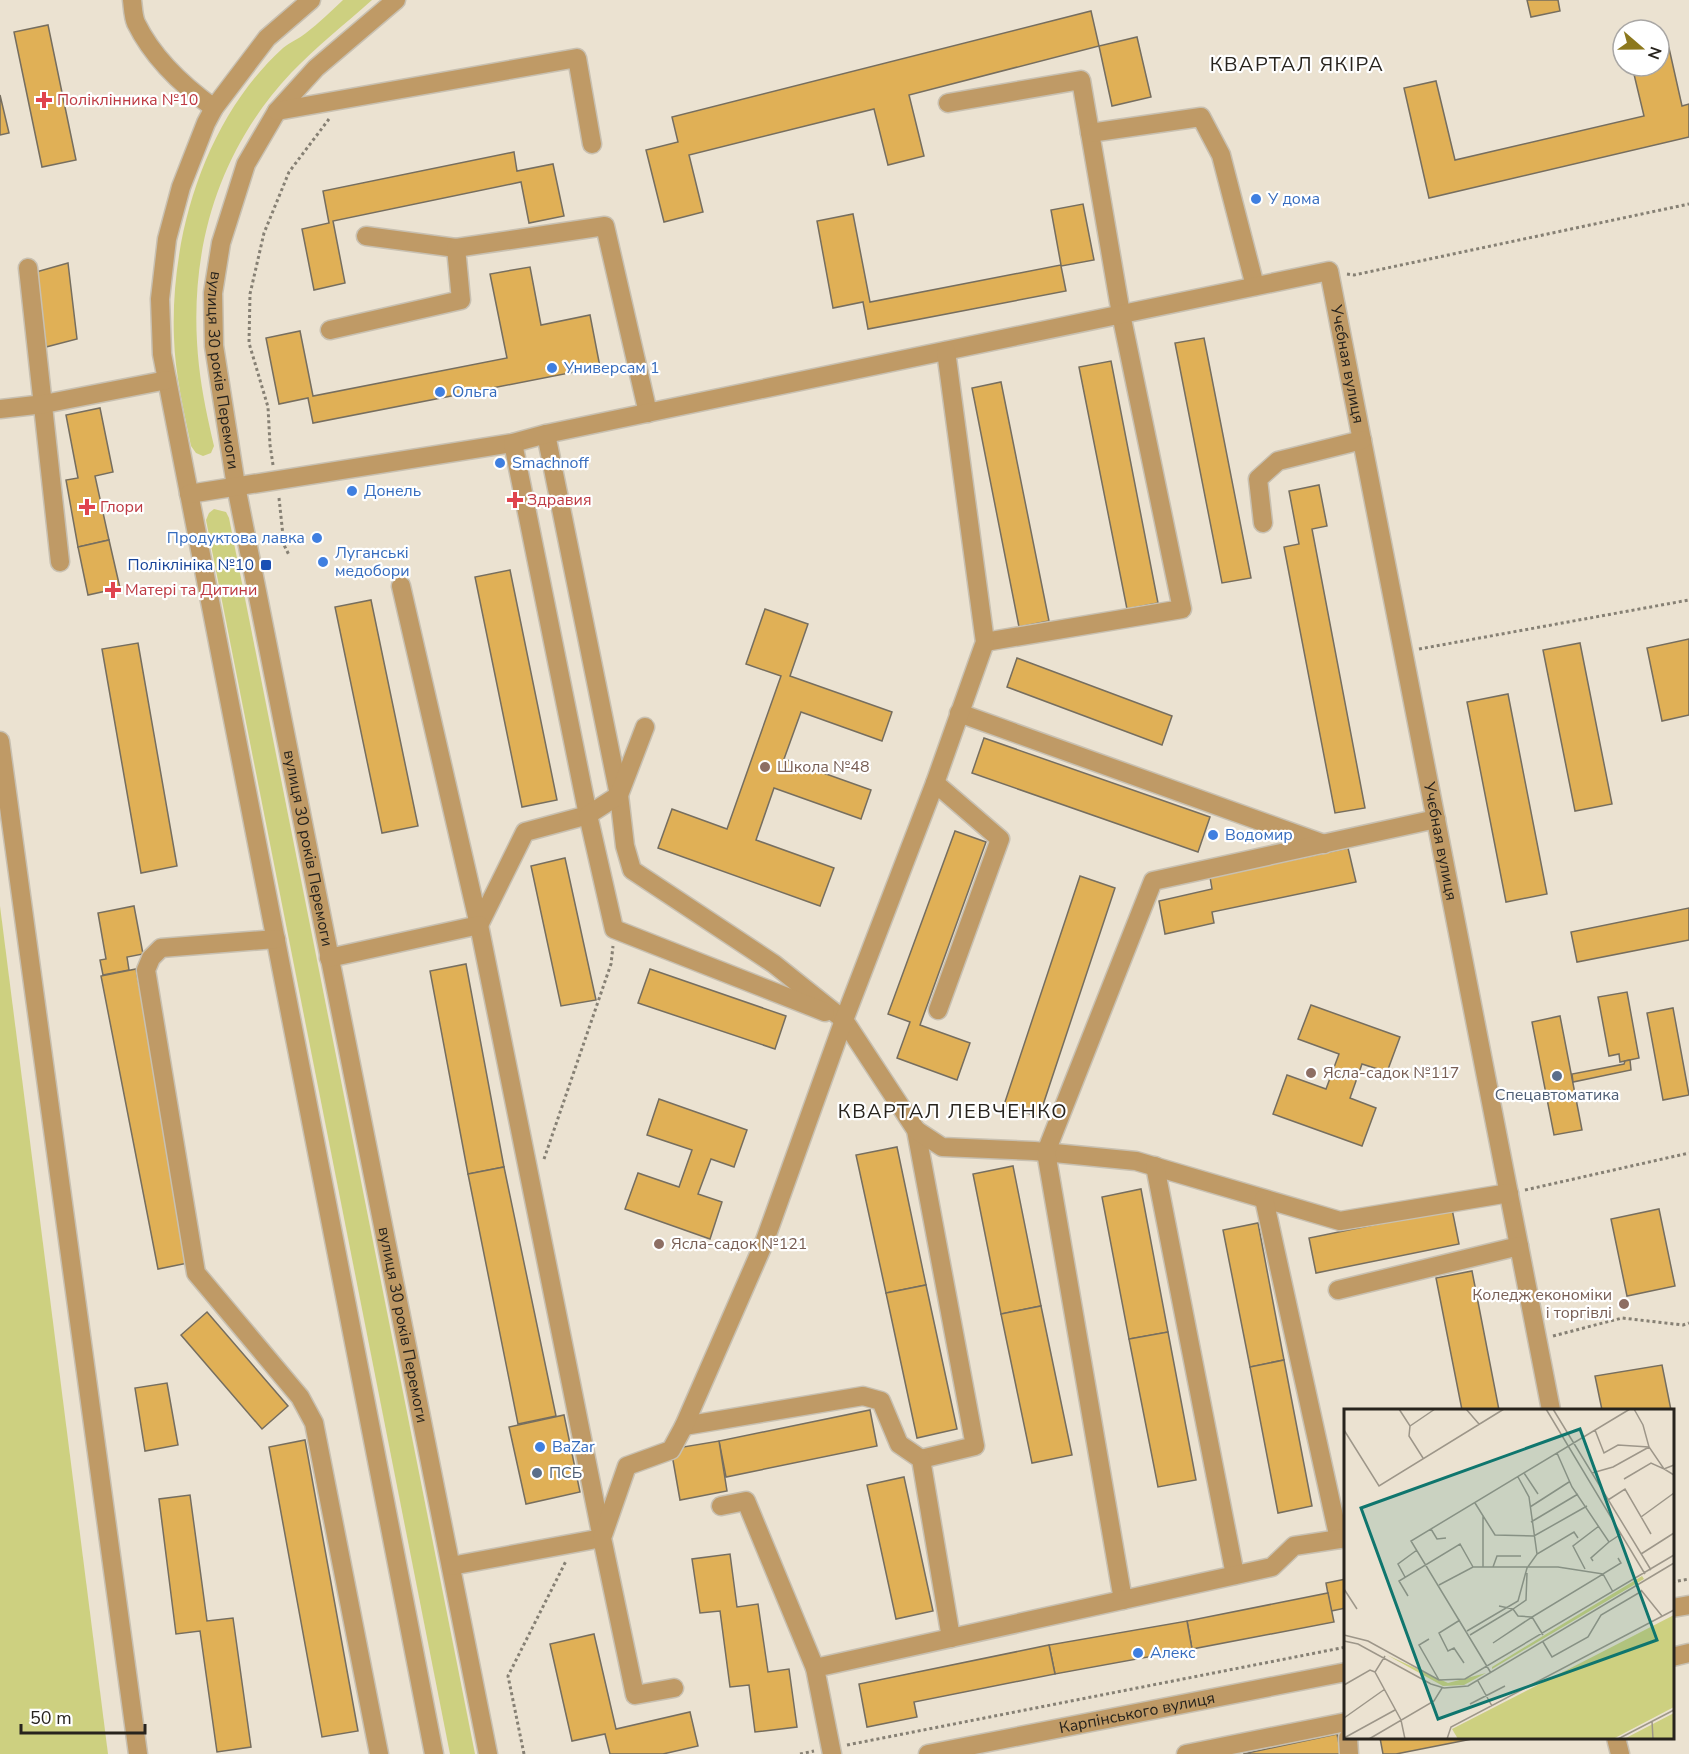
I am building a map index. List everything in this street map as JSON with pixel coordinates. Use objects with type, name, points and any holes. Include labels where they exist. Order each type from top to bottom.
[{"type":"street","points":[[132,0],[135,21],[153,50],[187,89],[214,108]]},
{"type":"street","points":[[311,0],[267,38],[214,108],[181,187],[167,239],[159,299],[162,354],[434,1754]]},
{"type":"street","name":"вулиця 30 років Перемоги","points":[[396,0],[316,68],[277,111],[246,164],[221,243],[213,293],[214,346],[236,486],[488,1754]]},
{"type":"street","points":[[277,111],[577,58],[592,144]]},
{"type":"street","points":[[948,103],[1081,80],[1122,314],[1182,609],[985,642]]},
{"type":"street","points":[[1090,133],[1201,117],[1221,155],[1256,286]]},
{"type":"street","points":[[366,236],[456,248],[605,226],[648,413]]},
{"type":"street","points":[[330,330],[461,300],[456,248]]},
{"type":"street","points":[[28,268],[60,562]]},
{"type":"street","points":[[189,494],[513,443],[546,434],[1329,271]]},
{"type":"street","name":"Учєбная вулиця","points":[[1329,271],[1551,1409]]},
{"type":"street","points":[[602,1538],[627,1466],[671,1450],[684,1426],[764,1243],[844,1020],[935,783],[985,642],[946,351]]},
{"type":"street","points":[[0,409],[44,404],[167,380]]},
{"type":"street","points":[[546,434],[632,870],[774,963],[844,1020],[916,1130],[975,1446],[921,1459]]},
{"type":"street","points":[[1263,523],[1258,479],[1278,462],[1362,440]]},
{"type":"street","points":[[513,443],[588,816],[614,929],[844,1020]]},
{"type":"street","points":[[401,586],[479,925],[635,1695],[674,1688]]},
{"type":"street","points":[[959,713],[1324,844]]},
{"type":"street","points":[[479,925],[525,832],[588,816],[619,795],[645,727]]},
{"type":"street","points":[[0,741],[138,1754]]},
{"type":"street","points":[[935,783],[1000,839],[938,1010]]},
{"type":"street","points":[[1123,1600],[1046,1152],[1124,960],[1153,881],[1436,819]]},
{"type":"street","points":[[328,958],[479,925]]},
{"type":"street","points":[[276,939],[160,948],[151,958],[147,970],[196,1274],[300,1397],[314,1423],[379,1754]]},
{"type":"street","points":[[916,1130],[942,1147],[1046,1152],[1136,1161],[1340,1221],[1509,1193]]},
{"type":"street","points":[[1155,1166],[1235,1575]]},
{"type":"street","points":[[815,1668],[1272,1567],[1294,1546],[1342,1538],[1264,1199]]},
{"type":"street","points":[[1338,1290],[1519,1246]]},
{"type":"street","points":[[684,1426],[863,1396],[880,1401],[899,1444],[921,1459],[951,1638]]},
{"type":"street","points":[[721,1506],[746,1501],[815,1668],[832,1751]]},
{"type":"street","points":[[451,1566],[602,1538]]},
{"type":"street","points":[[1674,1608],[1689,1605]]},
{"type":"street","points":[[1674,1657],[1689,1653]]},
{"type":"street","name":"Карпінського вулиця","points":[[928,1754],[1344,1672]]},
{"type":"street","points":[[1186,1754],[1344,1722]]},
{"type":"street","points":[[1348,1739],[1349,1754]]},
{"type":"street","points":[[1616,1739],[1620,1754]]},
{"type":"path","points":[[289,555],[284,545],[270,445],[268,407],[249,343],[250,294],[264,233],[289,172],[348,98]]},
{"type":"path","points":[[1329,271],[1354,274],[1689,204]]},
{"type":"path","points":[[1403,652],[1689,600]]},
{"type":"path","points":[[544,1159],[611,964],[614,929]]},
{"type":"path","points":[[1509,1193],[1689,1154]]},
{"type":"path","points":[[1537,1338],[1550,1337],[1622,1318],[1683,1325],[1689,1323]]},
{"type":"path","points":[[524,1754],[508,1676],[575,1543]]},
{"type":"path","points":[[1674,1582],[1689,1579]]},
{"type":"path","points":[[800,1754],[832,1751],[1344,1647]]},
{"type":"green space","points":[[343,0],[372,0],[301,63],[265,104],[243,138],[225,173],[212,209],[203,247],[196,325],[203,396],[214,446],[211,453],[203,456],[196,453],[191,446],[175,352],[174,299],[178,260],[186,220],[213,144],[232,109],[256,77],[283,48],[311,29]]},
{"type":"green space","points":[[214,509],[226,512],[229,518],[475,1754],[450,1754],[206,520]]},
{"type":"green space","points":[[0,906],[108,1754],[0,1754]]},
{"type":"building","points":[[1527,0],[1558,0],[1560,11],[1531,17]]},
{"type":"building","points":[[1091,11],[1099,46],[909,95],[924,156],[888,165],[874,109],[689,155],[703,212],[664,222],[646,150],[678,142],[672,117]]},
{"type":"building","points":[[48,25],[76,160],[42,167],[14,32]]},
{"type":"building","points":[[1137,37],[1151,97],[1112,106],[1099,46]]},
{"type":"building","points":[[1671,57],[1682,106],[1689,104],[1689,137],[1429,198],[1404,88],[1436,81],[1455,160],[1644,116],[1635,78],[1671,78]]},
{"type":"building","points":[[0,95],[9,133],[0,135]]},
{"type":"building","points":[[514,152],[517,171],[553,164],[564,216],[529,223],[521,182],[333,221],[345,283],[314,290],[302,229],[329,223],[323,191]]},
{"type":"building","points":[[1083,204],[1094,260],[1061,266],[1066,291],[868,329],[863,302],[833,308],[817,221],[853,214],[870,302],[1061,265],[1051,210]]},
{"type":"building","points":[[68,263],[77,339],[46,347],[36,272]]},
{"type":"building","points":[[530,267],[541,325],[590,315],[600,367],[313,423],[308,398],[279,404],[266,338],[300,331],[313,396],[507,358],[490,274]]},
{"type":"building","points":[[1204,338],[1251,578],[1222,583],[1175,343]]},
{"type":"building","points":[[1111,361],[1158,603],[1127,609],[1079,367]]},
{"type":"building","points":[[1001,382],[1049,621],[1019,627],[972,388]]},
{"type":"building","points":[[100,408],[113,472],[95,476],[109,540],[78,547],[66,480],[78,478],[66,415]]},
{"type":"building","points":[[1319,485],[1327,526],[1312,529],[1365,808],[1335,813],[1284,547],[1299,544],[1289,491]]},
{"type":"building","points":[[109,540],[120,588],[88,595],[78,547]]},
{"type":"building","points":[[510,570],[557,800],[522,807],[475,577]]},
{"type":"building","points":[[371,600],[418,826],[382,833],[335,607]]},
{"type":"building","points":[[765,609],[808,624],[790,676],[892,712],[882,741],[801,712],[784,759],[871,790],[861,819],[774,788],[756,840],[834,868],[820,906],[658,848],[672,809],[727,829],[781,676],[746,664]]},
{"type":"building","points":[[1689,639],[1689,715],[1662,721],[1647,648]]},
{"type":"building","points":[[138,643],[177,866],[141,873],[102,649]]},
{"type":"building","points":[[1580,643],[1612,804],[1575,811],[1543,650]]},
{"type":"building","points":[[1017,658],[1172,716],[1162,745],[1007,687]]},
{"type":"building","points":[[1508,694],[1547,894],[1506,902],[1467,702]]},
{"type":"building","points":[[984,738],[1210,817],[1198,852],[972,773]]},
{"type":"building","points":[[955,831],[986,842],[920,1025],[970,1043],[957,1080],[897,1058],[910,1022],[888,1014]]},
{"type":"building","points":[[1348,848],[1356,882],[1212,912],[1214,923],[1165,934],[1159,901],[1212,889],[1210,877]]},
{"type":"building","points":[[565,858],[596,1000],[561,1006],[531,866]]},
{"type":"building","points":[[1080,876],[1115,888],[1039,1117],[1004,1105]]},
{"type":"building","points":[[134,906],[143,954],[127,957],[129,970],[103,975],[100,960],[106,959],[98,913]]},
{"type":"building","points":[[1689,908],[1689,940],[1577,962],[1571,932]]},
{"type":"building","points":[[466,964],[504,1167],[468,1174],[430,971]]},
{"type":"building","points":[[136,969],[193,1262],[158,1269],[101,976]]},
{"type":"building","points":[[650,969],[786,1016],[775,1049],[638,1003]]},
{"type":"building","points":[[1627,992],[1639,1058],[1620,1062],[1619,1054],[1609,1056],[1598,997]]},
{"type":"building","points":[[1311,1005],[1400,1037],[1387,1072],[1362,1064],[1350,1098],[1376,1108],[1362,1146],[1273,1114],[1287,1075],[1326,1089],[1339,1054],[1298,1039]]},
{"type":"building","points":[[1673,1008],[1689,1095],[1663,1100],[1647,1013]]},
{"type":"building","points":[[1560,1016],[1582,1130],[1554,1135],[1532,1022]]},
{"type":"building","points":[[1630,1060],[1631,1070],[1573,1082],[1572,1074],[1624,1064],[1625,1061]]},
{"type":"building","points":[[659,1099],[747,1130],[734,1167],[711,1159],[698,1194],[722,1202],[710,1239],[625,1209],[638,1173],[679,1187],[692,1150],[647,1135]]},
{"type":"building","points":[[897,1147],[926,1285],[886,1293],[856,1155]]},
{"type":"building","points":[[1013,1166],[1041,1306],[1001,1314],[973,1174]]},
{"type":"building","points":[[504,1167],[556,1416],[518,1424],[468,1174]]},
{"type":"building","points":[[1141,1189],[1168,1332],[1129,1339],[1102,1197]]},
{"type":"building","points":[[1452,1209],[1459,1244],[1316,1273],[1309,1238]]},
{"type":"building","points":[[1659,1209],[1675,1286],[1627,1296],[1611,1219]]},
{"type":"building","points":[[1258,1223],[1284,1360],[1250,1367],[1223,1230]]},
{"type":"building","points":[[1472,1271],[1499,1409],[1462,1409],[1436,1278]]},
{"type":"building","points":[[926,1285],[957,1429],[917,1438],[886,1293]]},
{"type":"building","points":[[1041,1306],[1072,1455],[1032,1463],[1001,1314]]},
{"type":"building","points":[[207,1312],[288,1406],[262,1429],[181,1335]]},
{"type":"building","points":[[1168,1332],[1196,1480],[1158,1487],[1129,1339]]},
{"type":"building","points":[[1284,1360],[1312,1506],[1278,1513],[1250,1367]]},
{"type":"building","points":[[1662,1365],[1671,1409],[1602,1409],[1595,1376]]},
{"type":"building","points":[[167,1383],[178,1445],[145,1451],[135,1388]]},
{"type":"building","points":[[870,1410],[877,1446],[726,1477],[719,1441]]},
{"type":"building","points":[[564,1415],[580,1492],[526,1504],[509,1427]]},
{"type":"building","points":[[305,1440],[358,1731],[322,1737],[269,1447]]},
{"type":"building","points":[[719,1441],[727,1491],[680,1500],[671,1449]]},
{"type":"building","points":[[904,1477],[933,1611],[896,1619],[867,1485]]},
{"type":"building","points":[[190,1495],[207,1621],[233,1618],[251,1747],[217,1752],[200,1631],[176,1634],[159,1499]]},
{"type":"building","points":[[730,1554],[737,1607],[758,1604],[768,1672],[789,1669],[797,1727],[755,1732],[749,1685],[730,1687],[720,1611],[700,1613],[692,1559]]},
{"type":"building","points":[[1344,1579],[1344,1608],[1331,1611],[1326,1583]]},
{"type":"building","points":[[1328,1593],[1334,1622],[1192,1649],[1187,1621]]},
{"type":"building","points":[[1187,1621],[1192,1649],[1055,1674],[1049,1645]]},
{"type":"building","points":[[594,1634],[616,1729],[690,1712],[698,1746],[663,1754],[610,1754],[605,1734],[572,1741],[550,1644]]},
{"type":"building","points":[[1049,1645],[1055,1674],[914,1702],[917,1717],[867,1727],[859,1684]]},
{"type":"building","points":[[1337,1734],[1341,1754],[1243,1754]]},
{"type":"building","points":[[1380,1739],[1472,1739],[1396,1754],[1383,1754]]},
{"type":"place","name":"Поліклінника №10","points":[[44,100]]},
{"type":"place","name":"У дома","points":[[1256,199]]},
{"type":"place","name":"Универсам 1","points":[[552,368]]},
{"type":"place","name":"Ольга","points":[[440,392]]},
{"type":"place","name":"Smachnoff","points":[[500,463]]},
{"type":"place","name":"Донель","points":[[352,491]]},
{"type":"place","name":"Здравия","points":[[515,500]]},
{"type":"place","name":"Глори","points":[[87,507]]},
{"type":"place","name":"Продуктова лавка","points":[[317,538]]},
{"type":"place","name":"Луганські медобори","points":[[323,562]]},
{"type":"place","name":"Поліклініка №10","points":[[266,565]]},
{"type":"place","name":"Матері та Дитини","points":[[113,590]]},
{"type":"place","name":"Школа №48","points":[[765,767]]},
{"type":"place","name":"Водомир","points":[[1213,835]]},
{"type":"place","name":"Ясла-садок №117","points":[[1311,1073]]},
{"type":"place","name":"Спецавтоматика","points":[[1557,1076]]},
{"type":"place","name":"Ясла-садок №121","points":[[659,1244]]},
{"type":"place","name":"Коледж економіки і торгівлі","points":[[1624,1304]]},
{"type":"place","name":"BaZar","points":[[540,1447]]},
{"type":"place","name":"ПСБ","points":[[537,1473]]},
{"type":"place","name":"Алекс","points":[[1138,1653]]},
{"type":"district","name":"КВАРТАЛ ЯКІРА","points":[[1297,64]]},
{"type":"district","name":"КВАРТАЛ ЛЕВЧЕНКО","points":[[953,1111]]}]
